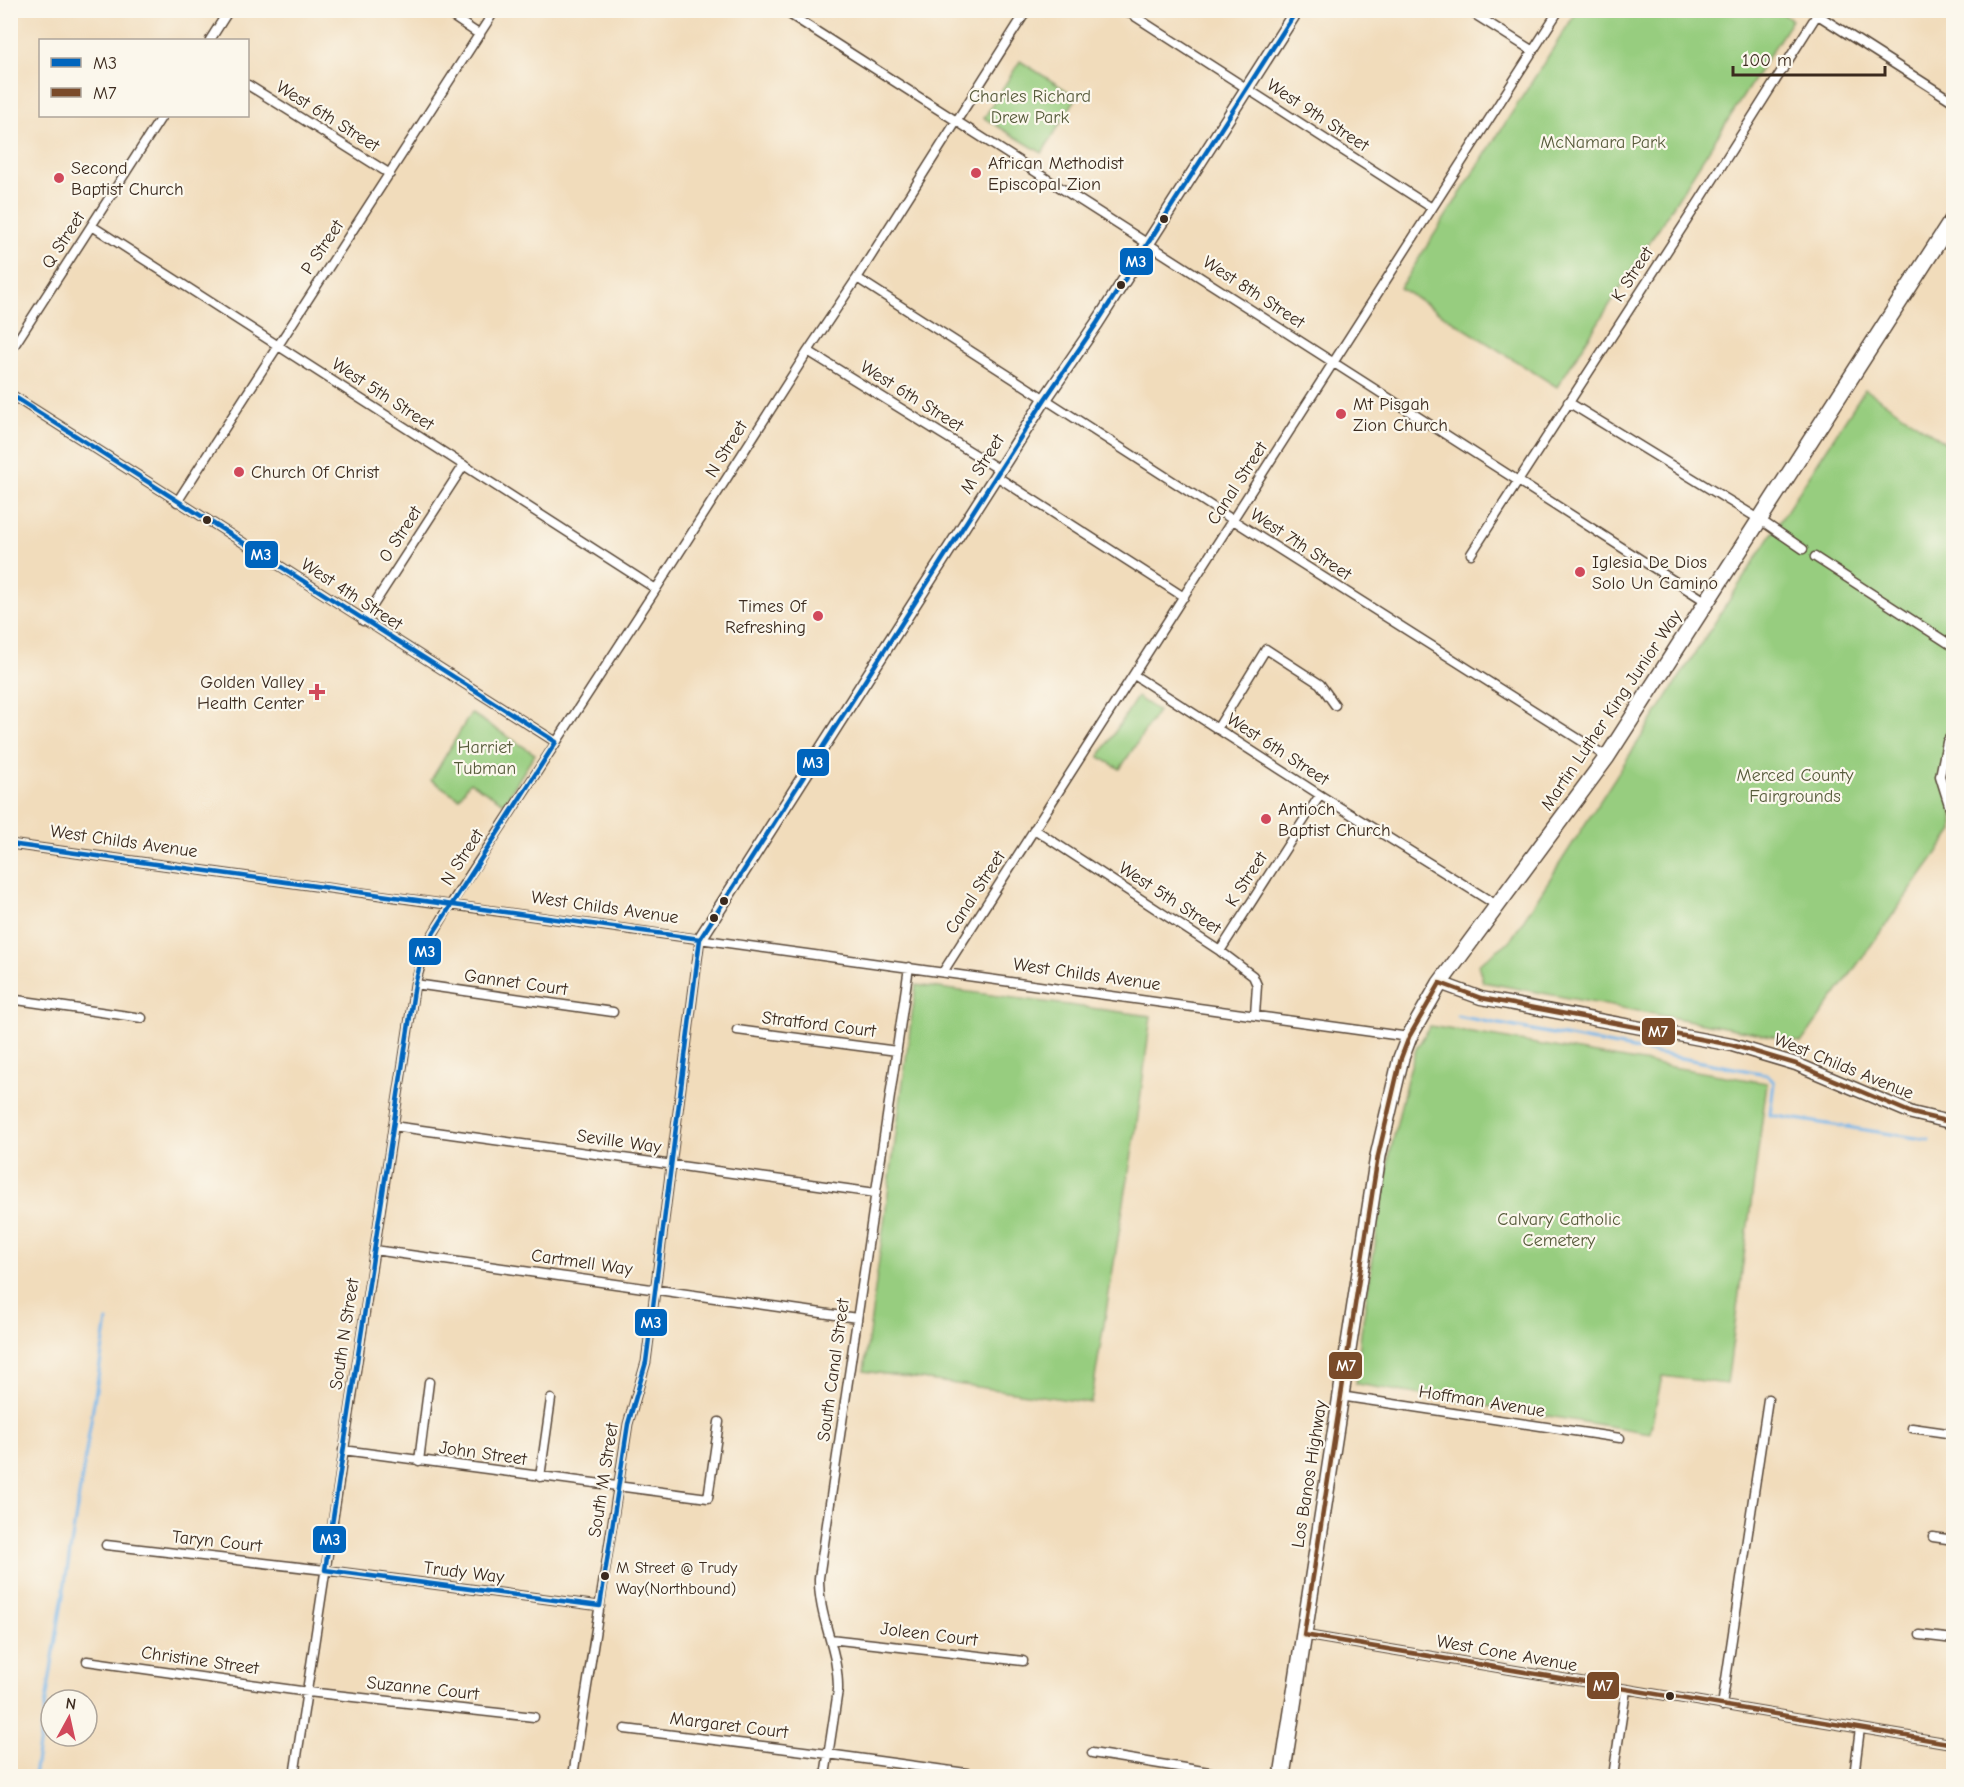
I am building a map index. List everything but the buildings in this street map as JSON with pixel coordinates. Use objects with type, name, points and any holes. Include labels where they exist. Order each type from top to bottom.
[{"type":"highway","name":"Martin Luther King Junior Way","points":[[1409,1037],[1440,983],[1607,757],[1953,217]]},
{"type":"highway","name":"Los Banos Highway","points":[[1282,1776],[1378,1156],[1396,1077],[1409,1037]]},
{"type":"street","points":[[211,39],[230,10]]},
{"type":"street","points":[[443,10],[480,34]]},
{"type":"street","name":"P Street","points":[[177,502],[495,10]]},
{"type":"street","name":"West 8th Street","points":[[783,10],[1707,602]]},
{"type":"street","name":"N Street","points":[[451,904],[857,278],[1027,10]]},
{"type":"street","name":"West 9th Street","points":[[1125,10],[1432,208]]},
{"type":"street","name":"M Street","points":[[700,939],[1297,10]]},
{"type":"street","points":[[1468,10],[1533,51]]},
{"type":"street","name":"Canal Street","points":[[943,972],[1559,10]]},
{"type":"street","points":[[1816,12],[1953,102]]},
{"type":"street","name":"K Street","points":[[1471,554],[1700,200],[1816,12]]},
{"type":"street","name":"West 6th Street","points":[[249,86],[390,174]]},
{"type":"street","name":"Q Street","points":[[10,352],[161,117]]},
{"type":"street","name":"West 5th Street","points":[[92,226],[656,589]]},
{"type":"street","name":"West 7th Street","points":[[857,278],[1607,757]]},
{"type":"street","name":"West 6th Street","points":[[808,351],[998,473],[1184,597]]},
{"type":"street","name":"West 4th Street","points":[[10,394],[556,742]]},
{"type":"street","points":[[1568,402],[1759,519],[1803,549]]},
{"type":"street","name":"O Street","points":[[363,621],[465,465]]},
{"type":"street","points":[[1815,557],[1953,647]]},
{"type":"street","points":[[1217,729],[1266,649],[1320,684],[1335,705]]},
{"type":"street","name":"West 6th Street","points":[[1134,675],[1498,906]]},
{"type":"street","points":[[1953,730],[1947,742],[1940,776],[1953,821]]},
{"type":"street","name":"K Street","points":[[1220,951],[1320,795]]},
{"type":"street","name":"West 5th Street","points":[[1034,830],[1220,951],[1253,976],[1257,985],[1255,1015]]},
{"type":"street","name":"West Childs Avenue","points":[[10,844],[1409,1037]]},
{"type":"street","name":"South N Street","points":[[294,1776],[416,984],[427,944],[451,904]]},
{"type":"street","name":"South M Street","points":[[573,1776],[627,1424],[646,1362],[700,939]]},
{"type":"street","name":"South Canal Street","points":[[825,1776],[838,1677],[821,1610],[819,1578],[909,967]]},
{"type":"street","name":"West Childs Avenue","points":[[1440,983],[1481,998],[1760,1052],[1796,1064],[1912,1113],[1953,1123]]},
{"type":"street","name":"Gannet Court","points":[[416,984],[613,1012]]},
{"type":"street","points":[[10,999],[142,1018]]},
{"type":"street","name":"Stratford Court","points":[[737,1030],[897,1051]]},
{"type":"street","name":"Seville Way","points":[[393,1126],[876,1193]]},
{"type":"street","name":"Cartmell Way","points":[[374,1250],[857,1318]]},
{"type":"street","points":[[419,1461],[429,1382]]},
{"type":"street","name":"Hoffman Avenue","points":[[1340,1396],[1620,1438]]},
{"type":"street","points":[[540,1477],[551,1399]]},
{"type":"street","points":[[1722,1706],[1768,1399]]},
{"type":"street","name":"John Street","points":[[343,1450],[708,1497],[719,1422]]},
{"type":"street","points":[[1912,1428],[1953,1434]]},
{"type":"street","points":[[1933,1537],[1953,1540]]},
{"type":"street","name":"Taryn Court","points":[[106,1545],[325,1570]]},
{"type":"street","name":"Trudy Way","points":[[325,1570],[600,1606]]},
{"type":"street","name":"West Cone Avenue","points":[[1304,1635],[1953,1744]]},
{"type":"street","points":[[1920,1635],[1953,1640]]},
{"type":"street","name":"Joleen Court","points":[[830,1639],[1023,1661]]},
{"type":"street","name":"Christine Street","points":[[87,1661],[308,1692]]},
{"type":"street","points":[[1613,1776],[1626,1690]]},
{"type":"street","name":"Suzanne Court","points":[[308,1692],[534,1717]]},
{"type":"street","points":[[1854,1776],[1860,1728]]},
{"type":"street","name":"Margaret Court","points":[[625,1729],[988,1776]]},
{"type":"street","points":[[1092,1753],[1234,1776]]},
{"type":"green space","name":"McNamara Park","points":[[1777,10],[1792,20],[1557,387],[1400,288],[1577,11]]},
{"type":"green space","name":"Charles Richard Drew Park","points":[[1020,61],[1077,97],[1042,153],[984,118]]},
{"type":"green space","name":"Merced County Fairgrounds","points":[[1865,389],[1953,448],[1953,831],[1801,1043],[1483,982],[1478,964],[1510,941]]},
{"type":"green space","points":[[1137,697],[1158,711],[1120,769],[1099,757]]},
{"type":"green space","name":"Harriet Tubman","points":[[471,713],[535,754],[504,803],[470,782],[459,798],[431,780]]},
{"type":"green space","points":[[916,985],[1151,1016],[1137,1123],[1091,1403],[864,1371]]},
{"type":"green space","name":"Calvary Catholic Cemetery","points":[[1430,1026],[1767,1083],[1727,1384],[1662,1376],[1650,1433],[1356,1384],[1361,1333],[1389,1158],[1416,1049]]},
{"type":"waterway","points":[[1457,1016],[1766,1074],[1774,1082],[1770,1115],[1929,1140]]},
{"type":"waterway","points":[[34,1776],[107,1321]]},
{"type":"transit line","name":"M3","points":[[10,394],[556,742],[434,932],[422,957],[415,984],[325,1570],[600,1606],[628,1424],[646,1362],[700,939],[1297,10]]},
{"type":"transit line","name":"M3","points":[[10,844],[700,939]]},
{"type":"transit line","name":"M7","points":[[1954,1123],[1912,1113],[1796,1064],[1732,1045],[1481,998],[1440,983],[1409,1037],[1401,1058],[1378,1156],[1304,1635],[1954,1744]]},
{"type":"place","name":"African Methodist Episcopal Zion","points":[[976,173]]},
{"type":"place","name":"Second Baptist Church","points":[[59,178]]},
{"type":"place","name":"Mt Pisgah Zion Church","points":[[1341,414]]},
{"type":"place","name":"Church Of Christ","points":[[239,472]]},
{"type":"place","name":"Iglesia De Dios Solo Un Camino","points":[[1580,572]]},
{"type":"place","name":"Times Of Refreshing","points":[[818,616]]},
{"type":"place","name":"Golden Valley Health Center","points":[[317,692]]},
{"type":"place","name":"Antioch Baptist Church","points":[[1266,819]]},
{"type":"place","name":"M Street @ Trudy Way(Northbound)","points":[[605,1576]]}]
